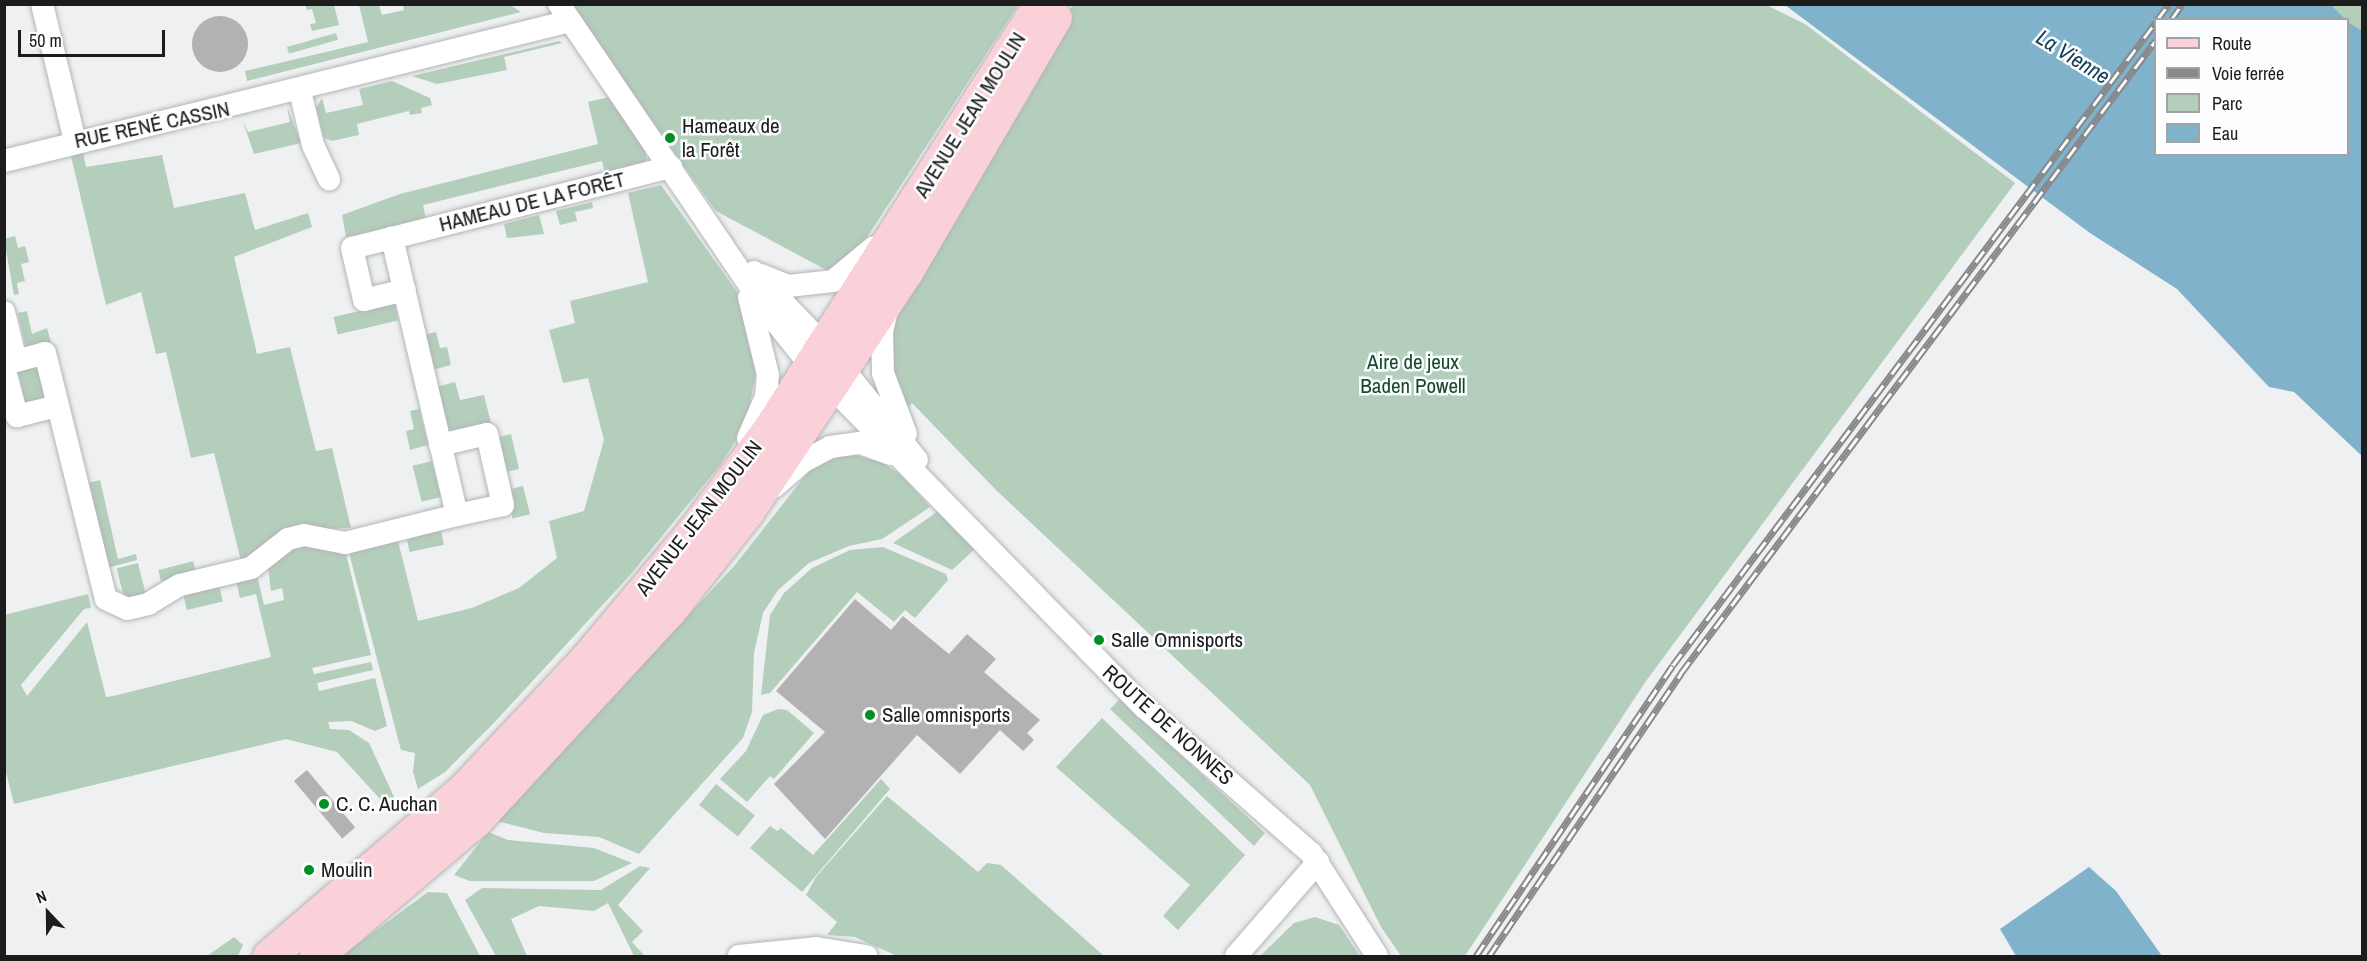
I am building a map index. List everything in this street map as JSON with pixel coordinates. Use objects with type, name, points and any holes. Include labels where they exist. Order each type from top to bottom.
[{"type":"main road","name":"AVENUE JEAN MOULIN","points":[[269,957],[465,789],[586,658],[694,530],[770,428],[1040,4]]},
{"type":"main road","name":"AVENUE JEAN MOULIN","points":[[316,957],[476,820],[669,610],[747,512],[838,379],[890,297],[1062,4]]},
{"type":"street","points":[[42,4],[75,141]]},
{"type":"street","points":[[564,13],[730,252],[766,310],[817,354]]},
{"type":"street","name":"RUE RENÉ CASSIN","points":[[4,160],[75,141],[150,128],[300,91],[564,13]]},
{"type":"street","points":[[300,91],[313,145],[329,179]]},
{"type":"street","name":"HAMEAU DE LA FORÊT","points":[[405,290],[364,300],[352,248],[671,167]]},
{"type":"street","points":[[754,273],[788,286],[833,281],[906,216]]},
{"type":"street","points":[[392,238],[457,515]]},
{"type":"street","points":[[730,252],[754,273],[838,379]]},
{"type":"street","points":[[694,530],[759,419],[766,397],[768,375],[760,333],[730,252]]},
{"type":"street","name":"ROUTE DE NONNES","points":[[890,297],[882,332],[883,373],[920,463]]},
{"type":"street","points":[[4,312],[8,364],[17,416],[57,406]]},
{"type":"street","points":[[8,364],[45,353],[106,599],[127,609],[148,604],[180,585],[251,568],[288,538],[304,535],[345,543],[503,505],[487,434],[440,445]]},
{"type":"street","name":"ROUTE DE NONNES","points":[[838,379],[895,456],[946,502],[1144,707],[1318,862],[1377,957]]},
{"type":"street","name":"ROUTE DE NONNES","points":[[838,379],[920,463],[946,502]]},
{"type":"street","points":[[747,512],[804,461],[830,447],[860,443],[895,456]]},
{"type":"street","points":[[1236,957],[1318,862]]},
{"type":"street","points":[[739,957],[816,948],[866,957]]},
{"type":"green space","points":[[403,4],[510,5],[521,12],[247,81],[245,71],[368,42],[359,5],[379,5],[382,15],[404,10]]},
{"type":"green space","points":[[305,5],[334,5],[339,25],[312,31],[310,24],[316,23],[312,9],[307,10]]},
{"type":"green space","points":[[569,5],[1018,5],[862,245],[830,272],[716,211]]},
{"type":"green space","name":"Aire de jeux Baden Powell","points":[[1073,5],[1766,5],[1805,24],[2015,183],[1646,681],[1465,956],[1401,956],[1381,927],[1310,785],[996,490],[912,403],[906,410],[890,358],[895,321]]},
{"type":"green space","points":[[2324,5],[2362,5],[2362,34],[2349,28],[2349,18],[2338,18]]},
{"type":"green space","points":[[336,33],[338,40],[289,54],[287,47]]},
{"type":"green space","points":[[559,41],[562,43],[504,57],[507,70],[437,84],[412,76]]},
{"type":"green space","points":[[392,81],[430,98],[432,105],[421,108],[422,113],[410,115],[409,111],[357,124],[359,135],[332,141],[324,138],[316,108],[322,98],[326,113],[363,105],[359,89]]},
{"type":"green space","points":[[609,97],[645,151],[647,160],[641,165],[605,174],[602,161],[423,205],[426,219],[346,237],[342,215],[400,194],[598,144],[588,102]]},
{"type":"green space","points":[[287,107],[301,143],[254,154],[242,119],[248,132],[290,122]]},
{"type":"green space","points":[[83,152],[86,167],[162,155],[174,208],[245,193],[255,230],[308,213],[312,227],[234,257],[257,354],[290,347],[316,451],[332,448],[351,528],[283,531],[241,561],[214,453],[191,458],[166,352],[156,354],[141,292],[106,305],[71,156]]},
{"type":"green space","points":[[661,185],[737,292],[757,367],[746,425],[720,465],[632,573],[492,725],[445,772],[418,789],[413,772],[415,753],[401,750],[349,553],[398,541],[418,621],[472,608],[519,588],[557,558],[549,521],[584,511],[604,440],[588,378],[563,383],[549,330],[575,323],[570,301],[648,282],[628,193]]},
{"type":"green space","points":[[592,202],[593,208],[575,212],[577,221],[560,225],[556,211]]},
{"type":"green space","points":[[539,215],[544,234],[507,238],[504,224]]},
{"type":"green space","points":[[15,236],[18,248],[25,246],[29,262],[21,264],[25,281],[17,283],[19,294],[14,295],[4,239]]},
{"type":"green space","points":[[394,303],[398,321],[338,334],[334,317]]},
{"type":"green space","points":[[27,311],[32,334],[47,328],[51,342],[26,348],[18,313]]},
{"type":"green space","points":[[436,332],[440,348],[447,347],[451,365],[432,370],[423,335]]},
{"type":"green space","points":[[38,365],[46,401],[26,406],[18,370]]},
{"type":"green space","points":[[455,382],[460,400],[484,395],[491,423],[446,433],[436,387]]},
{"type":"green space","points":[[419,409],[428,445],[410,450],[406,431],[414,429],[410,411]]},
{"type":"green space","points":[[511,434],[519,469],[501,473],[492,438]]},
{"type":"green space","points":[[855,455],[883,463],[901,475],[930,507],[882,539],[849,546],[809,563],[778,590],[763,613],[754,653],[752,712],[743,738],[639,854],[599,837],[544,833],[497,821],[735,565],[808,472],[831,459]]},
{"type":"green space","points":[[432,461],[441,497],[422,502],[413,466]]},
{"type":"green space","points":[[100,480],[118,559],[136,554],[137,560],[107,568],[88,483]]},
{"type":"green space","points":[[523,486],[530,514],[513,518],[506,490]]},
{"type":"green space","points":[[941,509],[976,548],[952,570],[893,543]]},
{"type":"green space","points":[[441,531],[444,545],[410,552],[407,538]]},
{"type":"green space","points":[[303,545],[346,554],[371,655],[312,668],[314,674],[371,662],[373,670],[317,683],[319,691],[375,678],[387,726],[375,731],[351,721],[328,722],[330,729],[349,730],[369,743],[395,799],[380,799],[337,752],[286,739],[14,804],[5,768],[4,615],[88,594],[91,608],[84,609],[21,685],[27,696],[87,622],[106,697],[113,696],[271,657],[256,594],[240,598],[236,581],[257,575],[264,605],[284,600],[282,588],[271,591],[268,568],[283,551]]},
{"type":"green space","points":[[883,547],[946,574],[948,580],[915,618],[905,610],[894,622],[857,592],[770,693],[761,695],[770,615],[784,593],[812,568],[850,550]]},
{"type":"green space","points":[[193,561],[196,572],[161,581],[158,570]]},
{"type":"green space","points":[[138,563],[146,595],[125,600],[117,568]]},
{"type":"green space","points":[[219,585],[223,602],[187,610],[183,593]]},
{"type":"green space","points":[[1120,699],[1265,833],[1254,846],[1110,709]]},
{"type":"green space","points":[[778,709],[787,710],[814,733],[774,779],[770,776],[747,802],[720,779],[746,751],[763,715]]},
{"type":"green space","points":[[1102,718],[1245,855],[1178,930],[1163,916],[1190,885],[1056,767]]},
{"type":"green space","points":[[881,779],[890,789],[802,892],[750,848],[770,826],[777,831],[781,828],[813,855]]},
{"type":"green space","points":[[716,784],[755,815],[738,836],[699,805]]},
{"type":"green space","points":[[887,796],[978,872],[987,863],[1001,865],[1104,956],[897,956],[855,937],[827,935],[837,922],[806,895],[816,877]]},
{"type":"green space","points":[[488,832],[508,840],[594,848],[632,863],[594,881],[470,881],[454,875]]},
{"type":"green space","points":[[640,866],[650,868],[618,905],[643,931],[632,942],[645,956],[634,956],[608,903],[594,911],[539,906],[511,919],[527,956],[496,956],[465,900],[482,888],[601,890]]},
{"type":"green space","points":[[428,892],[447,893],[480,956],[341,956]]},
{"type":"green space","points":[[1315,917],[1339,925],[1360,956],[1260,956],[1294,923]]},
{"type":"green space","points":[[234,937],[243,945],[238,956],[207,956]]},
{"type":"water","name":"La Vienne","points":[[1785,5],[2331,5],[2344,18],[2154,18],[2154,156],[2349,156],[2349,23],[2362,31],[2362,456],[2294,392],[2269,387],[2177,289],[2090,233]]},
{"type":"water","points":[[2089,867],[2116,891],[2162,956],[2016,956],[2000,929]]},
{"type":"building","points":[[214,16],[226,16],[236,20],[244,28],[248,44],[244,60],[236,68],[226,72],[214,72],[204,68],[196,60],[192,50],[192,38],[196,28],[204,20]]},
{"type":"building","name":"Salle omnisports","points":[[855,599],[891,630],[903,616],[949,654],[967,634],[996,659],[984,672],[1040,720],[1027,733],[1034,740],[1023,751],[1000,730],[960,774],[917,735],[825,839],[774,784],[825,732],[776,691]]},
{"type":"building","name":"C. C. Auchan","points":[[307,770],[355,827],[342,838],[294,781]]},
{"type":"railway","points":[[2158,18],[2169,4]]},
{"type":"railway","points":[[2172,18],[2182,4]]},
{"type":"railway","points":[[1476,956],[1673,665],[2154,25]]},
{"type":"railway","points":[[1489,956],[1681,673],[2154,43]]},
{"type":"place","name":"Hameaux de la Forêt","points":[[670,138]]},
{"type":"place","name":"Salle Omnisports","points":[[1099,640]]},
{"type":"place","name":"Salle omnisports","points":[[870,715]]},
{"type":"place","name":"C. C. Auchan","points":[[324,804]]},
{"type":"place","name":"Moulin","points":[[309,870]]}]
